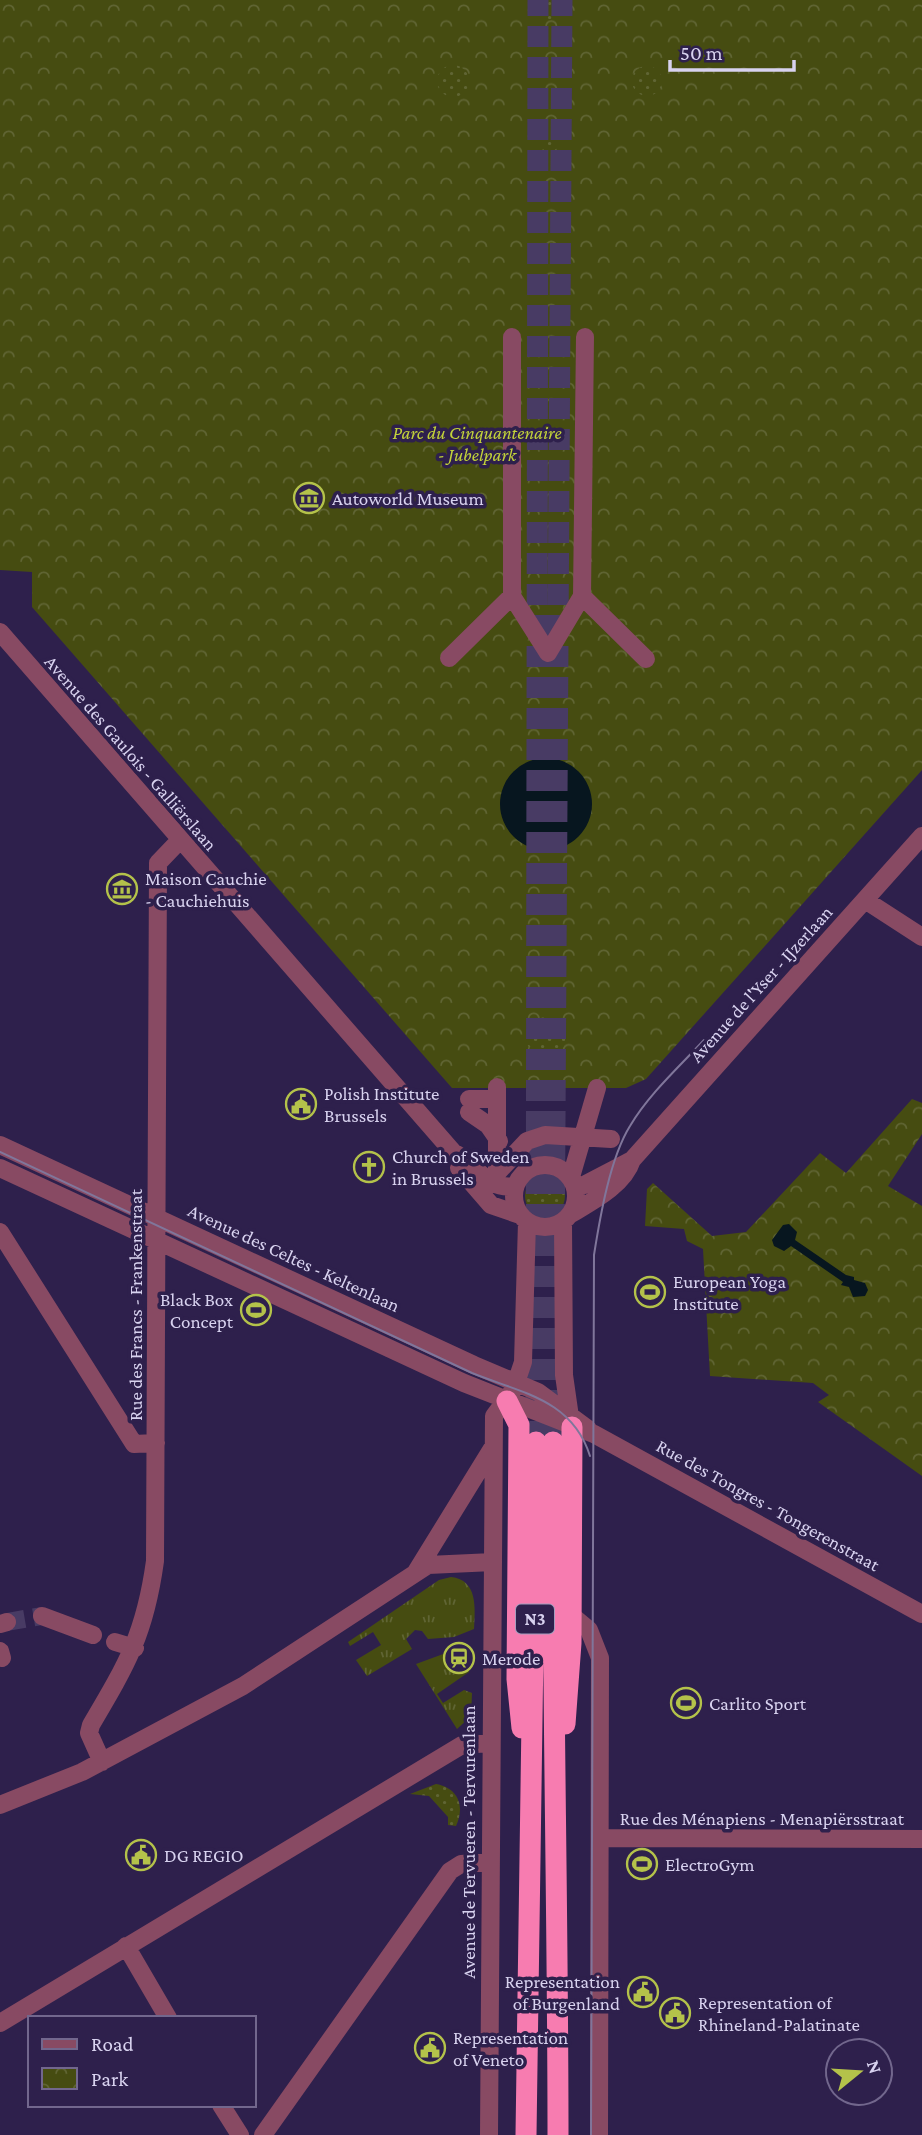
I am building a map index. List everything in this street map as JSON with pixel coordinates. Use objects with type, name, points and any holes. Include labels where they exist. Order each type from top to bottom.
[{"type":"highway","points":[[506,1400],[519,1425],[517,1679],[530,1796]]},
{"type":"highway","points":[[558,1831],[581,1426]]},
{"type":"highway","name":"N3","points":[[526,2135],[530,1796],[544,1442],[558,1831],[558,2135]]},
{"type":"street","points":[[512,337],[512,596],[548,653],[582,596],[585,337]]},
{"type":"street","points":[[449,658],[512,596]]},
{"type":"street","points":[[582,596],[646,659]]},
{"type":"street","name":"Avenue des Gaulois - Galliërslaan","points":[[0,632],[453,1152],[463,1157],[490,1182],[505,1188],[518,1182]]},
{"type":"street","name":"Avenue de l'Yser - IJzerlaan","points":[[573,1182],[584,1185],[632,1160],[922,836]]},
{"type":"street","name":"Rue des Francs - Frankenstraat","points":[[102,1762],[89,1733],[91,1725],[135,1648],[150,1596],[155,1562],[158,863],[180,840]]},
{"type":"street","points":[[865,900],[922,937]]},
{"type":"street","points":[[573,1182],[555,1166],[545,1164],[527,1170],[518,1182],[514,1196],[524,1218],[546,1227],[567,1218],[576,1205],[573,1182],[597,1088]]},
{"type":"street","points":[[497,1139],[488,1125],[469,1106],[497,1093],[497,1139],[497,1173],[527,1141],[545,1135],[583,1135],[611,1139]]},
{"type":"street","points":[[478,1162],[497,1139]]},
{"type":"street","name":"Avenue des Celtes - Keltenlaan","points":[[0,1145],[156,1217],[506,1400]]},
{"type":"street","name":"Avenue des Gaulois - Galliërslaan","points":[[453,1152],[456,1164],[491,1205],[524,1218]]},
{"type":"street","points":[[510,1159],[518,1182]]},
{"type":"street","name":"Avenue de l'Yser - IJzerlaan","points":[[567,1218],[600,1197],[629,1170],[632,1160]]},
{"type":"street","name":"Avenue des Celtes - Keltenlaan","points":[[0,1168],[506,1400],[581,1426]]},
{"type":"street","name":"Avenue de Tervueren - Tervurenlaan","points":[[489,2135],[493,1447],[506,1400],[523,1362],[524,1218]]},
{"type":"street","points":[[567,1218],[564,1375],[581,1426]]},
{"type":"street","points":[[0,1232],[134,1444],[156,1443]]},
{"type":"street","name":"Rue des Tongres - Tongerenstraat","points":[[581,1426],[922,1614]]},
{"type":"street","points":[[416,1572],[493,1447]]},
{"type":"street","points":[[0,1805],[102,1762],[243,1686],[428,1565],[444,1562],[493,1562]]},
{"type":"street","points":[[571,1615],[589,1630],[600,1658],[599,2135]]},
{"type":"street","points":[[42,1616],[93,1635]]},
{"type":"street","points":[[115,1642],[135,1648]]},
{"type":"street","points":[[0,2023],[462,1745],[492,1743]]},
{"type":"street","name":"Rue des Ménapiens - Menapiërsstraat","points":[[601,1838],[922,1839]]},
{"type":"street","points":[[263,2135],[450,1871],[461,1864],[490,1862]]},
{"type":"street","points":[[126,1946],[167,2016]]},
{"type":"street","points":[[222,2107],[240,2135]]},
{"type":"green space","name":"Parc du Cinquantenaire - Jubelpark","points":[[0,0],[922,0],[922,770],[646,1079],[626,1088],[452,1088],[32,607],[32,572],[0,570]]},
{"type":"green space","points":[[550,0],[557,3],[560,10],[557,17],[550,20],[543,17],[540,10],[543,3]]},
{"type":"green space","points":[[453,65],[464,70],[469,81],[464,92],[453,97],[442,92],[437,81],[442,70]]},
{"type":"green space","points":[[647,66],[658,70],[662,81],[658,92],[647,96],[636,92],[632,81],[636,70]]},
{"type":"green space","points":[[549,132],[556,135],[559,142],[556,149],[549,152],[542,149],[539,142],[542,135]]},
{"type":"green space","points":[[546,1017],[560,1023],[566,1037],[560,1051],[546,1057],[532,1051],[526,1037],[532,1023]]},
{"type":"green space","points":[[912,1099],[922,1103],[922,1134],[888,1186],[922,1206],[922,1476],[818,1402],[829,1395],[813,1383],[710,1376],[703,1249],[687,1241],[684,1229],[645,1226],[647,1189],[653,1183],[712,1236],[746,1232],[820,1153],[846,1173]]},
{"type":"green space","points":[[545,1176],[553,1177],[559,1182],[564,1188],[564,1204],[559,1210],[553,1215],[545,1216],[537,1215],[531,1210],[526,1204],[525,1196],[526,1188],[531,1182],[537,1177]]},
{"type":"green space","points":[[451,1577],[460,1579],[470,1589],[474,1604],[474,1629],[454,1637],[428,1639],[422,1631],[415,1630],[406,1639],[412,1649],[367,1676],[356,1660],[381,1645],[373,1632],[350,1646],[348,1642],[439,1580]]},
{"type":"green space","points":[[454,1652],[468,1658],[469,1672],[437,1694],[443,1703],[464,1690],[472,1693],[471,1716],[457,1729],[416,1664],[446,1653],[455,1655]]},
{"type":"green space","points":[[436,1784],[450,1790],[458,1799],[460,1812],[456,1826],[448,1825],[448,1817],[429,1796],[410,1794]]},
{"type":"water","points":[[546,758],[564,761],[579,771],[589,786],[592,804],[589,822],[579,837],[564,847],[546,850],[528,847],[513,837],[503,822],[500,804],[503,786],[513,771],[528,761]]},
{"type":"water","points":[[789,1224],[797,1232],[795,1240],[846,1275],[854,1277],[854,1280],[865,1283],[868,1290],[865,1296],[853,1297],[849,1287],[841,1285],[843,1282],[791,1246],[784,1251],[774,1246],[772,1240],[783,1225]]},
{"type":"tunnel","points":[[536,1442],[538,0]]},
{"type":"tunnel","points":[[553,1442],[562,0]]},
{"type":"tunnel","points":[[7,1622],[42,1616]]},
{"type":"tram line","points":[[591,2135],[594,1255],[607,1188],[623,1139],[646,1103],[704,1040]]},
{"type":"tram line","points":[[0,1152],[472,1373],[543,1401],[571,1422],[582,1437],[590,1456]]},
{"type":"place","name":"Autoworld Museum","points":[[309,498]]},
{"type":"place","name":"Maison Cauchie - Cauchiehuis","points":[[122,889]]},
{"type":"place","name":"Polish Institute Brussels","points":[[301,1104]]},
{"type":"place","name":"Church of Sweden in Brussels","points":[[369,1167]]},
{"type":"place","name":"European Yoga Institute","points":[[650,1292]]},
{"type":"place","name":"Black Box Concept","points":[[256,1310]]},
{"type":"place","name":"Merode","points":[[459,1658]]},
{"type":"place","name":"Carlito Sport","points":[[686,1703]]},
{"type":"place","name":"DG REGIO","points":[[141,1855]]},
{"type":"place","name":"ElectroGym","points":[[642,1864]]},
{"type":"place","name":"Representation of Burgenland","points":[[643,1992]]},
{"type":"place","name":"Representation of Rhineland-Palatinate","points":[[675,2013]]},
{"type":"place","name":"Representation of Veneto","points":[[430,2048]]}]
